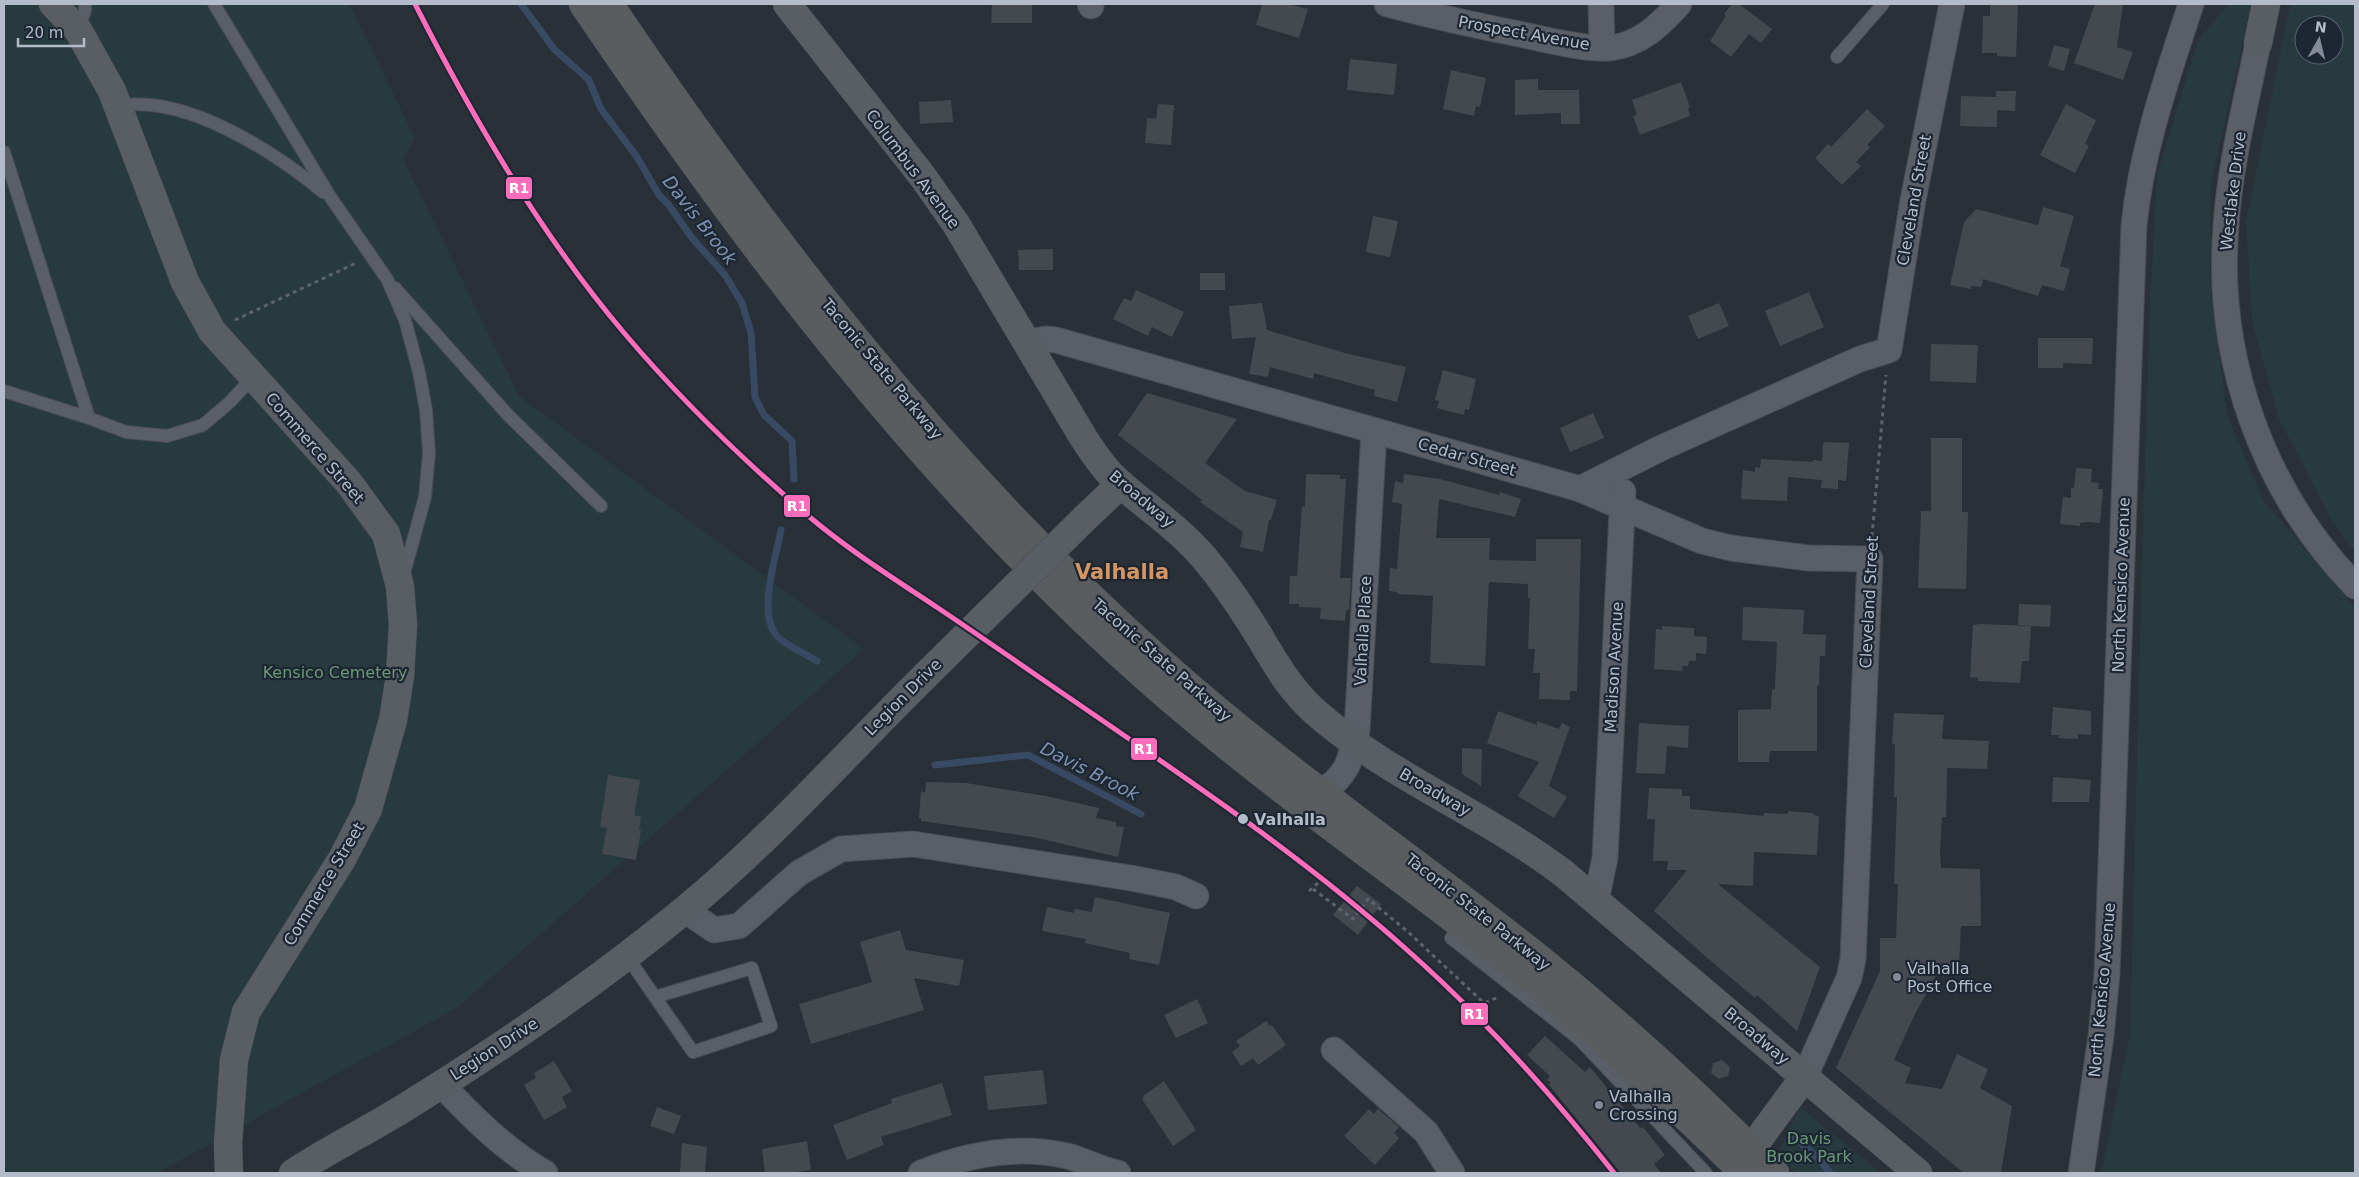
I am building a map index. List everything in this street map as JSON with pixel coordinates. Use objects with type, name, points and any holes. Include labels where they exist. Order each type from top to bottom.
[{"type":"highway","name":"Taconic State Parkway","points":[[583,4],[747,234],[840,354],[943,476],[1027,565],[1114,648],[1205,728],[1309,796],[1578,991],[1692,1092],[1742,1166],[1775,1173]]},
{"type":"highway","name":"Taconic State Parkway","points":[[610,4],[712,151],[807,277],[904,398],[963,466],[1044,552],[1160,662],[1255,741],[1309,796]]},
{"type":"street","name":"Commerce Street","points":[[53,4],[78,30],[112,91],[185,282],[212,331],[349,483],[386,534],[400,586],[403,625],[400,676],[393,720],[368,809],[342,859],[246,1012],[234,1060],[228,1144],[229,1173]]},
{"type":"street","name":"Columbus Avenue","points":[[787,4],[928,185],[961,232],[1028,342]]},
{"type":"street","name":"Prospect Avenue","points":[[1387,4],[1432,16],[1561,43],[1610,48],[1643,37],[1662,23],[1679,4]]},
{"type":"street","points":[[1601,4],[1602,47]]},
{"type":"street","name":"Cleveland Street","points":[[1888,350],[1913,200],[1952,4]]},
{"type":"street","name":"North Kensico Avenue","points":[[2081,1173],[2101,1036],[2106,974],[2134,225],[2138,186],[2145,150],[2191,4]]},
{"type":"street","name":"Westlake Drive","points":[[2266,4],[2236,149],[2229,198],[2224,268],[2226,314],[2246,400],[2260,441],[2277,480],[2303,522],[2323,549],[2355,586]]},
{"type":"street","name":"Cedar Street","points":[[1028,342],[1046,339],[1056,340],[1580,489],[1702,541],[1731,548],[1808,558],[1870,559]]},
{"type":"street","name":"Broadway","points":[[1028,342],[1103,466],[1121,484],[1172,524],[1195,548],[1236,601],[1294,690],[1313,710],[1392,767],[1516,840],[1545,860],[1596,900],[1918,1173]]},
{"type":"street","points":[[1580,489],[1659,449],[1860,359],[1888,350]]},
{"type":"street","name":"Valhalla Place","points":[[1309,796],[1344,774],[1355,742],[1360,696],[1374,431]]},
{"type":"street","name":"Madison Avenue","points":[[1596,900],[1605,858],[1623,487],[1631,471],[1645,458],[1659,449]]},
{"type":"street","name":"Legion Drive","points":[[293,1173],[441,1084],[547,1014],[685,910],[760,843],[925,676],[1121,484]]},
{"type":"street","name":"Cleveland Street","points":[[1742,1166],[1805,1076],[1849,978],[1854,959],[1870,559]]},
{"type":"street","points":[[685,910],[714,930],[738,926],[799,873],[841,849],[914,844],[1131,878],[1176,887],[1196,896]]},
{"type":"street","points":[[1334,1050],[1426,1132],[1452,1173]]},
{"type":"street","points":[[441,1084],[483,1128],[518,1158],[545,1173]]},
{"type":"street","points":[[921,1173],[997,1151],[1030,1151],[1068,1156],[1118,1173]]},
{"type":"lane","points":[[78,30],[85,11],[85,4]]},
{"type":"lane","points":[[214,4],[331,198],[387,279],[508,415],[601,506]]},
{"type":"lane","points":[[1837,58],[1883,4]]},
{"type":"lane","points":[[118,106],[143,103],[162,106],[226,129],[253,142],[278,158],[331,198]]},
{"type":"lane","points":[[4,152],[89,418]]},
{"type":"lane","points":[[387,279],[405,320],[419,372],[426,410],[429,453],[423,506],[400,586]]},
{"type":"lane","points":[[4,391],[126,432],[166,436],[203,425],[230,402],[252,377]]},
{"type":"lane","points":[[1451,938],[1578,1039],[1706,1173]]},
{"type":"lane","points":[[626,955],[693,1052],[771,1026],[752,968],[655,996]]},
{"type":"path","points":[[212,331],[370,256]]},
{"type":"path","name":"Cleveland Street","points":[[1870,559],[1888,350]]},
{"type":"path","points":[[1318,883],[1311,890],[1354,919],[1368,899],[1407,931],[1484,1002],[1517,990]]},
{"type":"green space","name":"Kensico Cemetery","points":[[4,4],[349,4],[415,138],[403,159],[519,396],[864,649],[458,1007],[157,1173],[4,1173]]},
{"type":"green space","points":[[2229,4],[2251,4],[2211,184],[2210,285],[2227,414],[2263,500],[2355,608],[2355,1173],[2103,1173],[2102,1168],[2130,1035],[2150,304],[2157,175],[2198,40]]},
{"type":"green space","points":[[2290,4],[2355,4],[2355,552],[2333,523],[2279,419],[2252,321],[2246,222]]},
{"type":"green space","name":"Davis Brook Park","points":[[1800,1107],[1881,1173],[1796,1173],[1778,1153]]},
{"type":"building","points":[[992,4],[1032,4],[1032,23],[991,23]]},
{"type":"building","points":[[1262,4],[1288,4],[1308,9],[1299,38],[1256,25]]},
{"type":"building","points":[[1732,4],[1739,4],[1772,29],[1761,43],[1749,34],[1731,57],[1710,41],[1726,16],[1724,14]]},
{"type":"building","points":[[1990,4],[2018,4],[2016,57],[1997,56],[1997,53],[1982,53],[1983,16],[1990,16]]},
{"type":"building","points":[[2095,4],[2123,4],[2117,47],[2133,52],[2123,80],[2074,63]]},
{"type":"building","points":[[2054,45],[2070,49],[2064,71],[2048,66]]},
{"type":"building","points":[[1350,59],[1397,64],[1394,95],[1347,90]]},
{"type":"building","points":[[1451,70],[1486,78],[1480,107],[1476,106],[1474,116],[1443,109]]},
{"type":"building","points":[[1538,79],[1538,90],[1579,90],[1580,124],[1561,124],[1561,113],[1515,115],[1515,80]]},
{"type":"building","points":[[1681,82],[1690,107],[1688,108],[1690,116],[1640,135],[1633,116],[1637,115],[1632,100]]},
{"type":"building","points":[[1996,91],[2016,91],[2015,111],[1997,110],[1997,127],[1960,126],[1961,96],[1996,97]]},
{"type":"building","points":[[951,100],[953,122],[920,124],[919,102]]},
{"type":"building","points":[[1158,104],[1174,105],[1171,145],[1145,143],[1147,118],[1156,119]]},
{"type":"building","points":[[2066,104],[2096,120],[2085,144],[2089,146],[2075,173],[2040,155]]},
{"type":"building","points":[[1867,109],[1885,126],[1867,145],[1870,147],[1856,162],[1861,166],[1842,185],[1815,158],[1828,144],[1831,147]]},
{"type":"building","points":[[2043,207],[2074,216],[2060,266],[2070,269],[2064,291],[2042,285],[2038,296],[1983,279],[1981,287],[1971,286],[1971,289],[1950,285],[1964,222],[1976,209],[2038,225]]},
{"type":"building","points":[[1373,216],[1398,221],[1390,257],[1366,252]]},
{"type":"building","points":[[1053,249],[1053,270],[1019,270],[1018,250]]},
{"type":"building","points":[[1200,273],[1225,273],[1225,290],[1200,290]]},
{"type":"building","points":[[1136,290],[1184,312],[1172,337],[1152,327],[1148,336],[1113,319],[1124,298],[1131,301]]},
{"type":"building","points":[[1809,292],[1824,327],[1780,346],[1765,311]]},
{"type":"building","points":[[1262,303],[1267,330],[1345,353],[1406,367],[1397,402],[1374,396],[1375,390],[1314,373],[1313,379],[1270,367],[1268,377],[1249,374],[1256,337],[1232,339],[1229,306]]},
{"type":"building","points":[[1719,303],[1729,326],[1698,339],[1688,316]]},
{"type":"building","points":[[2038,338],[2093,338],[2092,364],[2063,363],[2063,368],[2038,368]]},
{"type":"building","points":[[1931,344],[1978,345],[1976,383],[1930,381]]},
{"type":"building","points":[[1443,370],[1476,379],[1469,410],[1465,409],[1464,415],[1437,408],[1439,401],[1435,400]]},
{"type":"building","points":[[1147,393],[1237,419],[1205,463],[1245,491],[1277,500],[1271,520],[1269,520],[1263,552],[1240,547],[1243,532],[1200,502],[1202,500],[1118,435]]},
{"type":"building","points":[[1593,413],[1604,438],[1570,452],[1560,428]]},
{"type":"building","points":[[1931,438],[1962,438],[1962,512],[1968,512],[1966,589],[1918,588],[1921,511],[1931,511]]},
{"type":"building","points":[[1823,443],[1849,443],[1846,481],[1838,480],[1838,489],[1821,488],[1822,480],[1788,477],[1787,501],[1741,499],[1743,470],[1755,472],[1755,467],[1760,468],[1761,459],[1822,461]]},
{"type":"building","points":[[2076,468],[2092,469],[2091,482],[2099,483],[2098,489],[2103,489],[2100,523],[2080,523],[2080,526],[2060,524],[2063,497],[2071,498],[2071,488],[2074,488]]},
{"type":"building","points":[[1306,474],[1340,475],[1340,479],[1346,479],[1340,578],[1351,578],[1349,610],[1346,610],[1345,621],[1320,619],[1321,608],[1299,607],[1299,604],[1289,604],[1290,576],[1297,576],[1302,506],[1305,507]]},
{"type":"building","points":[[1404,474],[1440,479],[1499,495],[1500,492],[1521,499],[1515,517],[1439,499],[1436,538],[1490,538],[1489,560],[1536,561],[1536,539],[1581,539],[1577,691],[1570,691],[1570,700],[1539,699],[1540,673],[1533,673],[1535,649],[1528,649],[1530,598],[1528,598],[1528,584],[1489,582],[1485,666],[1430,663],[1433,596],[1397,594],[1397,592],[1389,591],[1390,568],[1397,569],[1402,504],[1392,502],[1395,481],[1403,483]]},
{"type":"building","points":[[2019,604],[2051,605],[2050,627],[2018,625]]},
{"type":"building","points":[[1743,607],[1804,610],[1803,634],[1826,635],[1825,656],[1820,656],[1819,685],[1817,685],[1817,751],[1770,751],[1769,762],[1738,762],[1738,710],[1771,709],[1772,689],[1775,689],[1777,642],[1742,640]]},
{"type":"building","points":[[1973,625],[2031,626],[2029,661],[2022,661],[2020,683],[1978,681],[1978,678],[1970,677]]},
{"type":"building","points":[[1662,626],[1694,628],[1694,636],[1707,637],[1706,654],[1696,653],[1696,661],[1689,661],[1688,666],[1683,666],[1682,671],[1654,669],[1656,629],[1662,630]]},
{"type":"building","points":[[2053,707],[2091,711],[2091,735],[2078,734],[2078,739],[2058,738],[2059,735],[2051,735]]},
{"type":"building","points":[[1498,711],[1537,725],[1537,721],[1559,729],[1562,723],[1570,727],[1549,786],[1567,797],[1554,818],[1518,796],[1539,762],[1487,743]]},
{"type":"building","points":[[1894,713],[1944,715],[1942,739],[1989,741],[1987,769],[1947,768],[1946,817],[1942,817],[1940,852],[1941,868],[1980,869],[1981,926],[1961,926],[1959,966],[1940,968],[1913,1018],[1894,1060],[1911,1068],[1905,1083],[1942,1089],[1957,1054],[1988,1069],[1980,1088],[2012,1106],[2001,1173],[1964,1173],[1836,1068],[1880,971],[1880,938],[1896,938],[1898,884],[1894,884],[1897,797],[1894,797],[1895,744],[1892,744]]},
{"type":"building","points":[[1639,723],[1689,726],[1688,748],[1667,746],[1665,774],[1636,773]]},
{"type":"building","points":[[1462,748],[1482,749],[1481,786],[1462,774]]},
{"type":"building","points":[[608,775],[640,780],[634,815],[641,817],[639,830],[641,830],[636,860],[602,854],[607,828],[600,827]]},
{"type":"building","points":[[2053,777],[2091,780],[2089,802],[2052,802]]},
{"type":"building","points":[[926,782],[966,783],[1046,796],[1099,808],[1096,818],[1116,822],[1116,826],[1124,827],[1118,857],[1033,837],[921,821],[921,818],[919,818],[921,791],[925,793]]},
{"type":"building","points":[[1649,788],[1682,789],[1682,796],[1690,796],[1690,809],[1764,816],[1764,813],[1788,814],[1788,811],[1814,813],[1813,815],[1819,816],[1817,855],[1754,852],[1753,886],[1718,884],[1820,967],[1797,1031],[1757,995],[1755,998],[1654,911],[1687,870],[1667,870],[1668,861],[1653,861],[1655,819],[1647,819]]},
{"type":"building","points":[[1357,886],[1381,904],[1358,935],[1333,915]]},
{"type":"building","points":[[1095,897],[1170,913],[1159,965],[1129,959],[1130,953],[1085,943],[1086,939],[1042,931],[1047,907],[1074,913],[1075,909],[1092,912]]},
{"type":"building","points":[[900,930],[906,950],[964,960],[959,986],[914,978],[924,1010],[811,1044],[799,1004],[872,982],[860,942]]},
{"type":"building","points":[[1197,999],[1208,1023],[1176,1038],[1164,1015]]},
{"type":"building","points":[[1266,1021],[1270,1026],[1272,1025],[1286,1045],[1258,1065],[1253,1058],[1241,1066],[1232,1052],[1240,1046],[1236,1041]]},
{"type":"building","name":"Valhalla Crossing","points":[[1545,1036],[1585,1072],[1590,1067],[1640,1128],[1643,1127],[1665,1155],[1654,1164],[1661,1173],[1621,1173],[1549,1085],[1551,1083],[1547,1080],[1550,1076],[1527,1055]]},
{"type":"building","points":[[1722,1060],[1730,1067],[1728,1076],[1719,1079],[1711,1073],[1713,1063]]},
{"type":"building","points":[[554,1061],[572,1091],[562,1097],[567,1107],[544,1120],[524,1085],[536,1078],[534,1073]]},
{"type":"building","points":[[1043,1070],[1047,1104],[988,1110],[984,1076]]},
{"type":"building","points":[[1164,1081],[1196,1130],[1173,1146],[1142,1099],[1144,1098],[1143,1096]]},
{"type":"building","points":[[942,1083],[952,1115],[881,1137],[884,1145],[847,1160],[833,1125],[892,1103],[891,1099]]},
{"type":"building","points":[[657,1107],[681,1116],[674,1134],[650,1126]]},
{"type":"building","points":[[1369,1109],[1374,1114],[1378,1109],[1399,1127],[1394,1133],[1399,1138],[1375,1165],[1344,1136]]},
{"type":"building","points":[[807,1141],[811,1170],[789,1173],[765,1173],[762,1149]]},
{"type":"building","points":[[682,1143],[707,1147],[705,1173],[680,1173]]},
{"type":"waterway","name":"Davis Brook","points":[[521,4],[554,49],[589,80],[601,109],[637,157],[659,195],[668,204],[692,238],[725,275],[742,303],[751,333],[755,397],[764,415],[792,441],[794,479]]},
{"type":"waterway","name":"Davis Brook","points":[[781,530],[772,570],[768,600],[768,614],[771,626],[777,636],[790,646],[817,661]]},
{"type":"waterway","name":"Davis Brook","points":[[935,765],[1028,755],[1141,814]]},
{"type":"waterway","name":"Davis Brook","points":[[1795,1138],[1819,1159],[1830,1173]]},
{"type":"transit line","name":"R1","points":[[415,4],[485,133],[537,217],[565,257],[625,334],[667,382],[735,450],[806,514],[870,563],[1200,788],[1326,882],[1406,949],[1462,1001],[1541,1085],[1614,1173]]},
{"type":"place","name":"Valhalla","points":[[1243,819]]},
{"type":"place","name":"Valhalla Post Office","points":[[1897,977]]},
{"type":"place","name":"Valhalla Crossing","points":[[1599,1105]]},
{"type":"district","name":"Valhalla","points":[[1122,572]]}]
